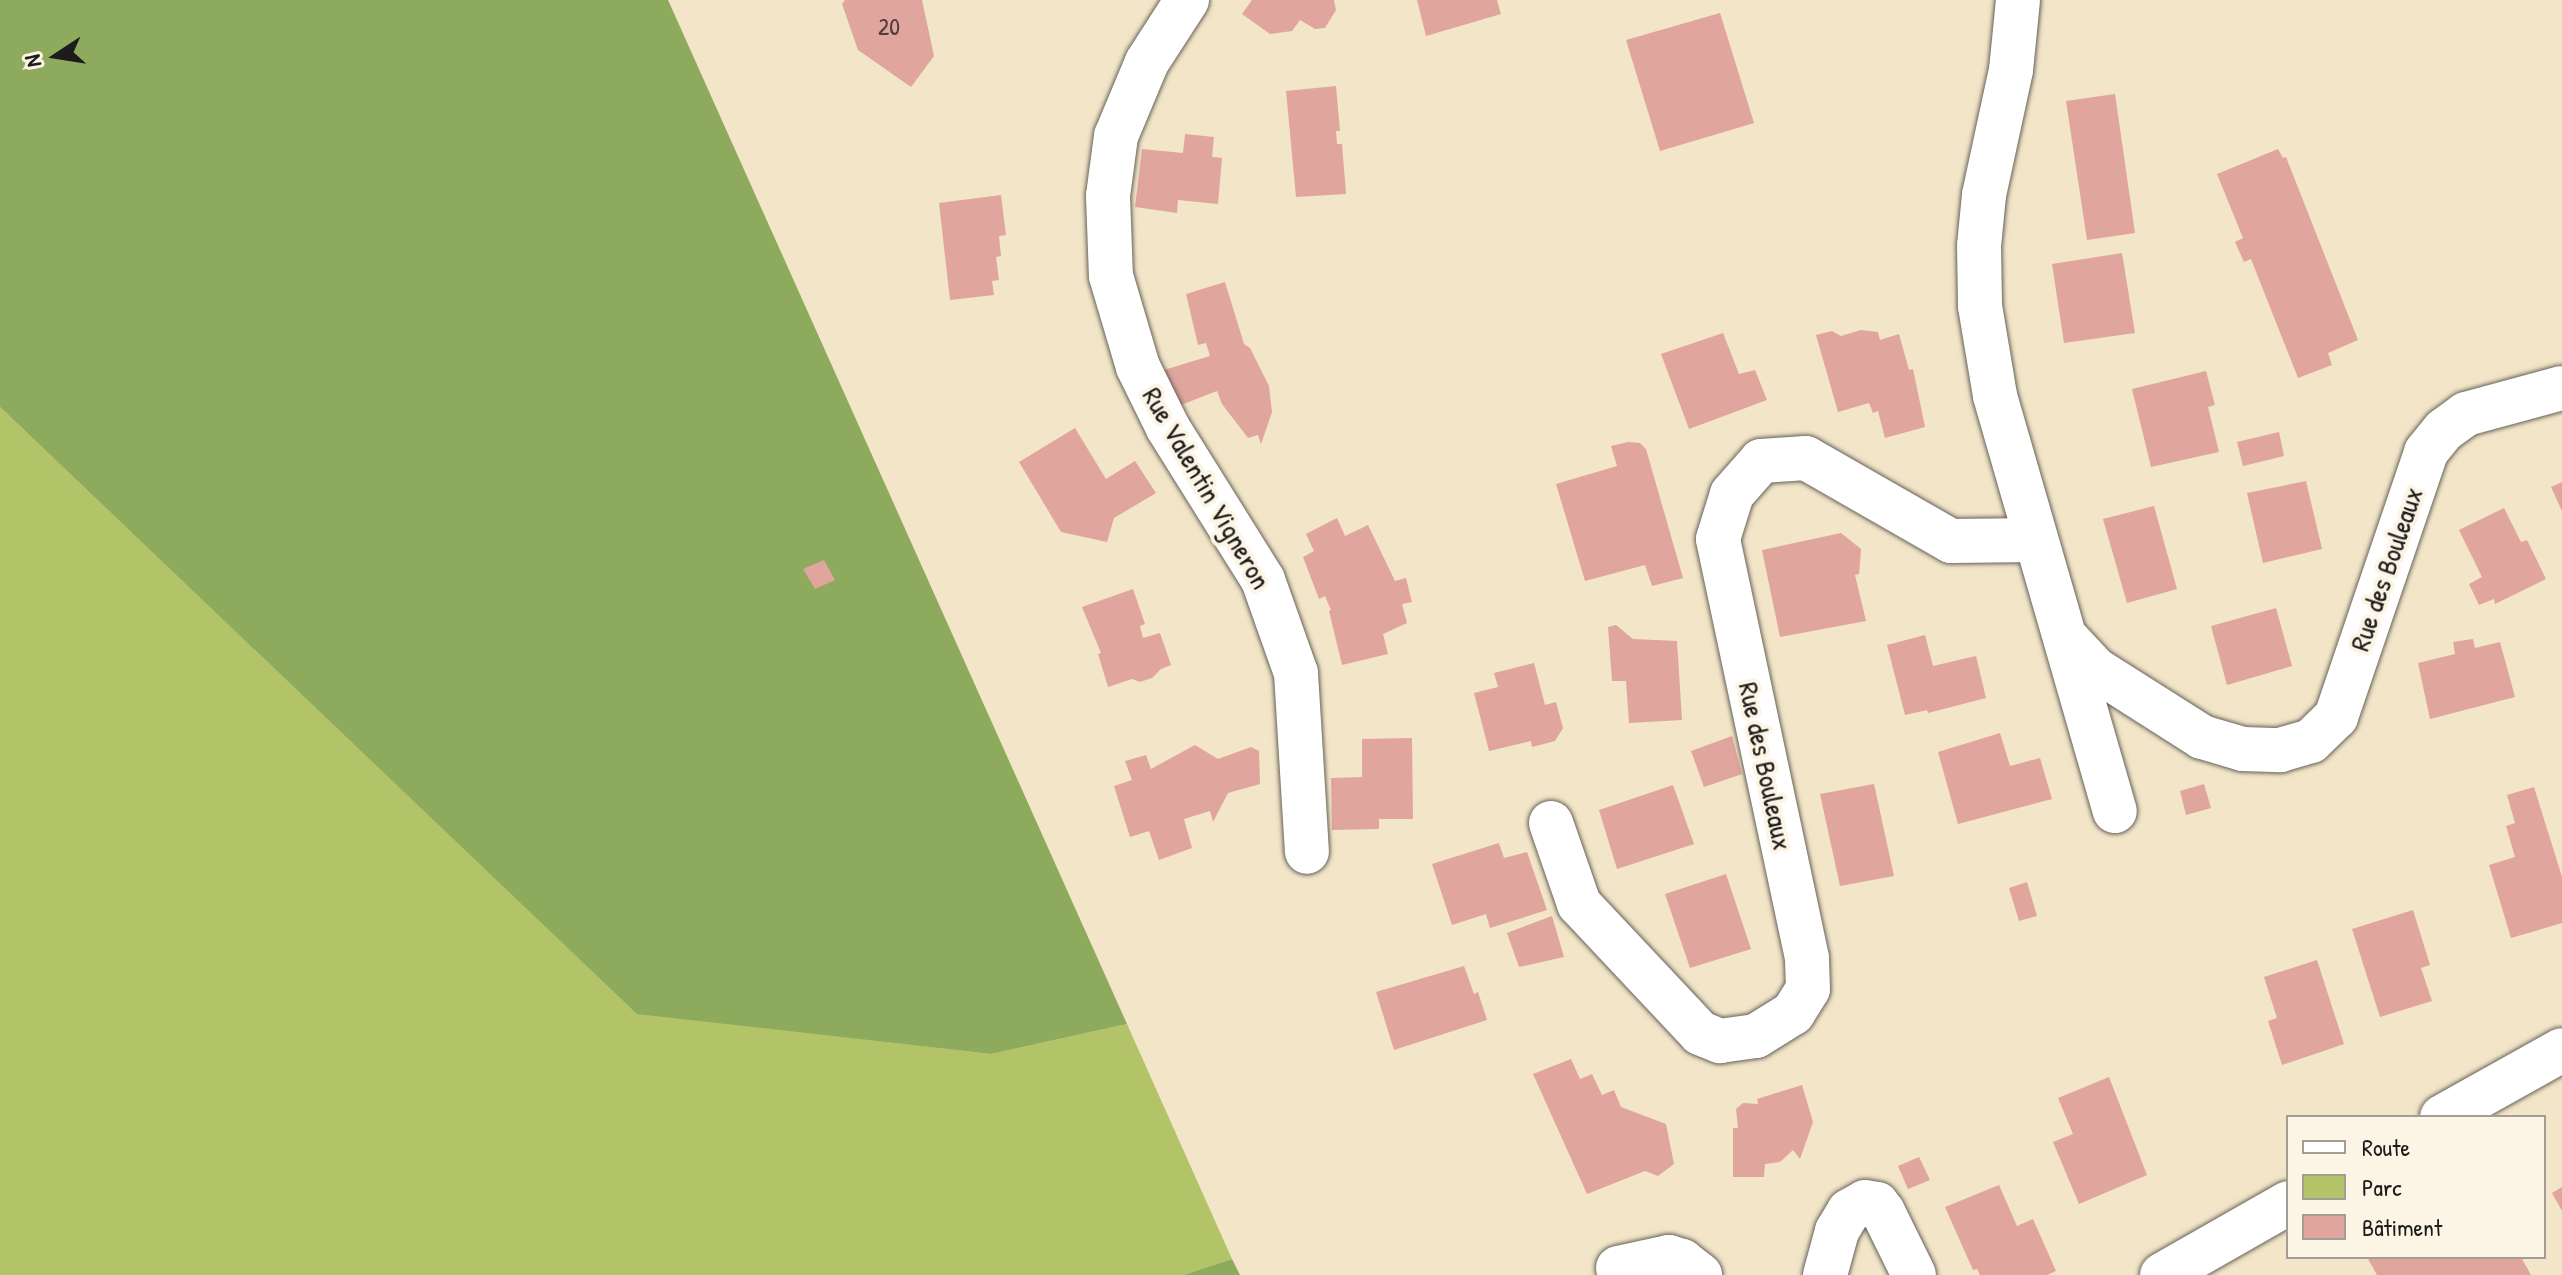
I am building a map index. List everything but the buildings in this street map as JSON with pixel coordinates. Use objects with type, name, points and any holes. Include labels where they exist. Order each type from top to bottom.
[{"type":"street","name":"Rue Valentin Vigneron","points":[[1187,0],[1147,62],[1116,136],[1108,196],[1111,276],[1138,367],[1168,428],[1263,580],[1296,673],[1307,852]]},
{"type":"street","name":"Rue des Bouleaux","points":[[2018,0],[2011,70],[1984,195],[1979,246],[1980,306],[1995,396],[2115,811]]},
{"type":"street","name":"Rue des Bouleaux","points":[[2067,639],[2095,669],[2202,737],[2243,749],[2280,750],[2311,741],[2336,717],[2426,452],[2444,430],[2466,414],[2562,388]]},
{"type":"street","name":"Rue des Bouleaux","points":[[1551,823],[1579,904],[1700,1033],[1720,1041],[1756,1036],[1793,1013],[1808,989],[1807,958],[1718,539],[1732,494],[1761,461],[1806,458],[1951,541],[2036,540]]},
{"type":"street","points":[[2446,1115],[2562,1050]]},
{"type":"street","points":[[1825,1275],[1837,1231],[1849,1211],[1865,1202],[1877,1204],[1883,1212],[1914,1275]]},
{"type":"street","points":[[2162,1275],[2286,1204]]},
{"type":"street","points":[[1618,1268],[1669,1257],[1682,1261],[1700,1275]]},
{"type":"green space","points":[[0,0],[668,0],[1127,1024],[991,1054],[637,1014],[0,407]]},
{"type":"green space","points":[[0,407],[637,1013],[991,1054],[1127,1024],[1232,1259],[1183,1275],[0,1275]]},
{"type":"green space","points":[[1232,1259],[1240,1275],[1183,1275]]}]
